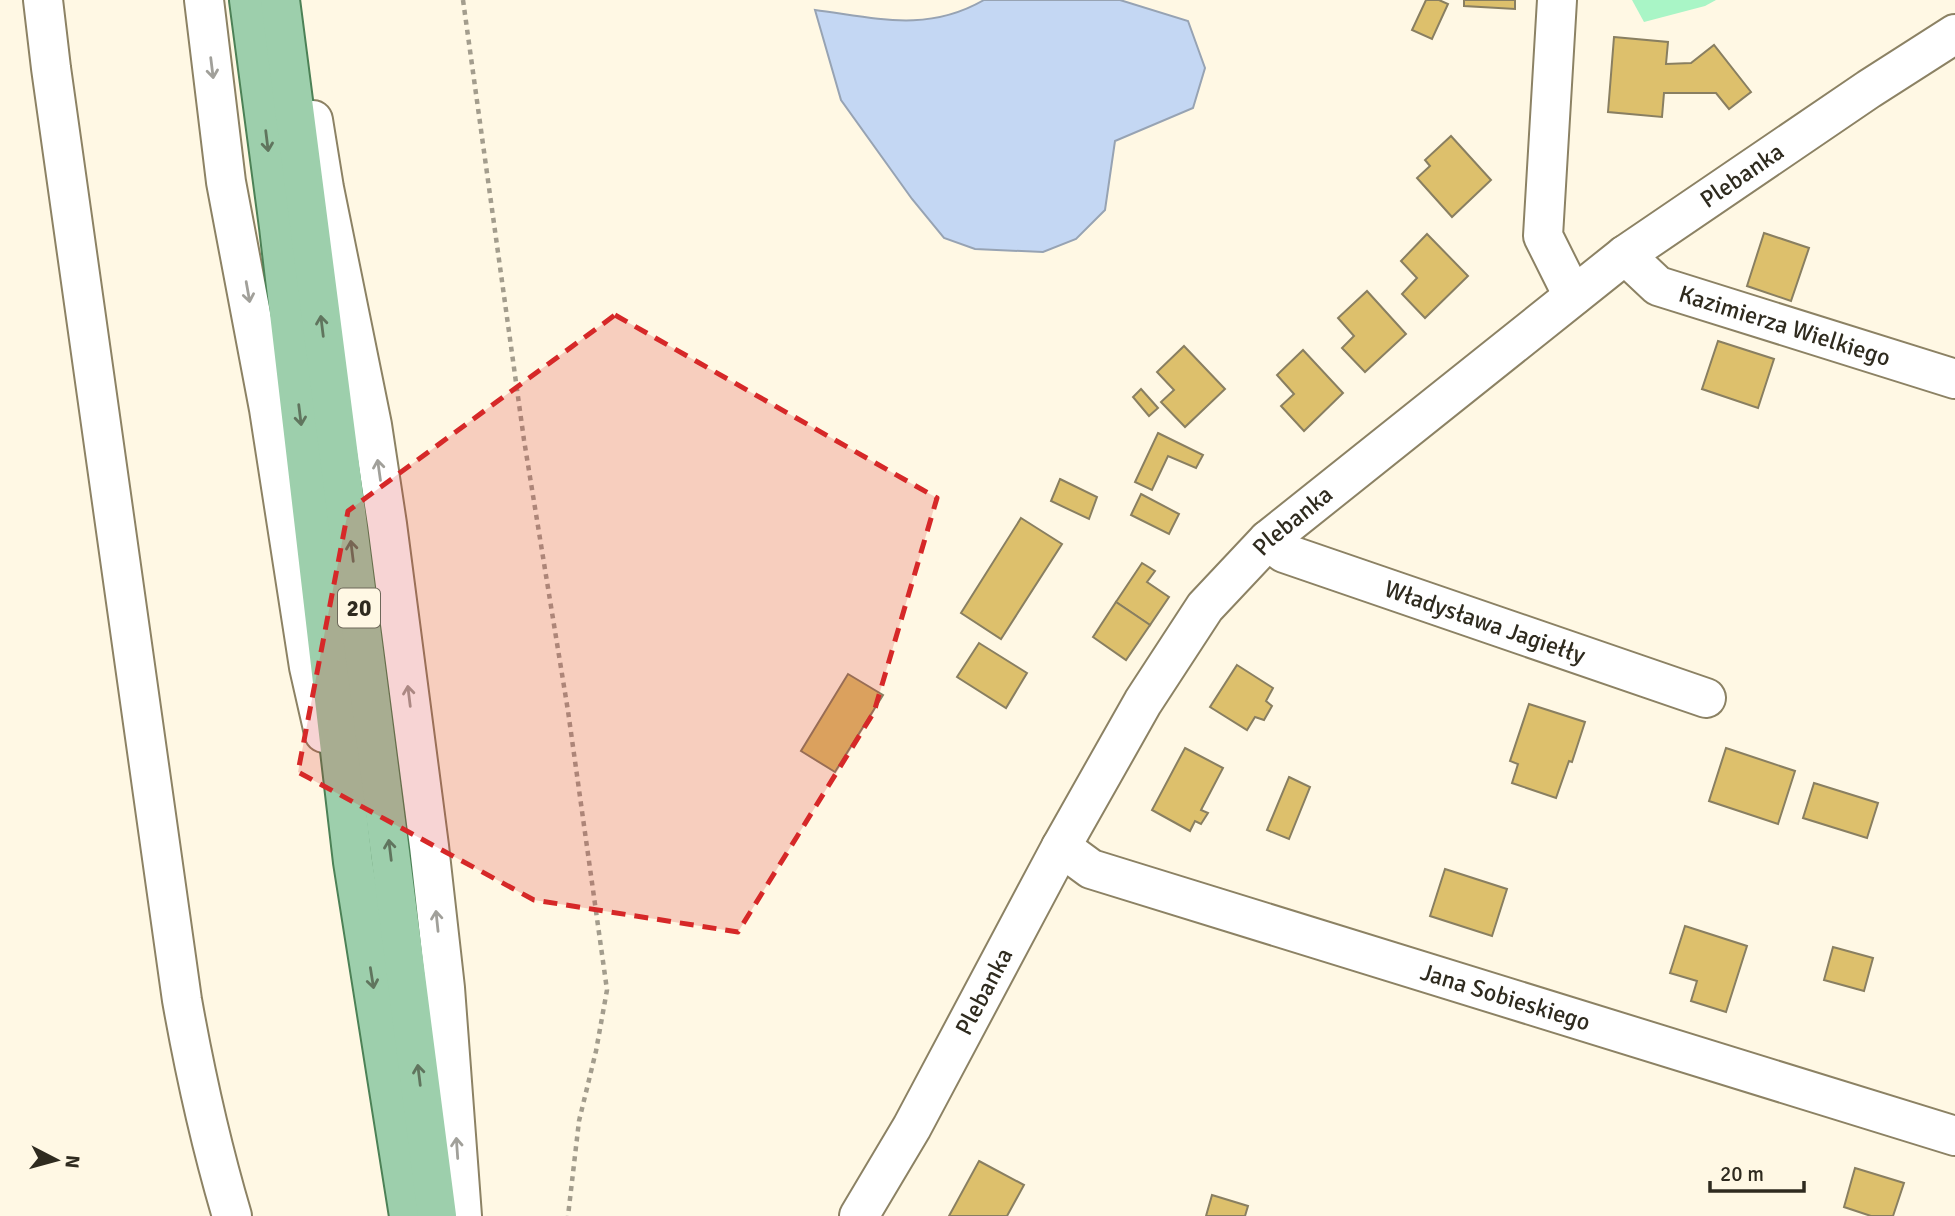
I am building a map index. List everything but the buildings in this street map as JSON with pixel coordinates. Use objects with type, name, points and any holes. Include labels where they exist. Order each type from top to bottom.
[{"type":"main road","name":"20","points":[[249,0],[279,227],[353,862],[409,1216]]},
{"type":"main road","name":"20","points":[[280,0],[438,1216]]},
{"type":"street","points":[[43,0],[52,81],[182,1000],[195,1075],[232,1216]]},
{"type":"street","points":[[204,0],[226,182],[269,409],[309,667],[353,862]]},
{"type":"street","points":[[286,0],[306,76],[324,188],[372,425],[387,524],[445,988],[462,1216]]},
{"type":"street","points":[[1557,0],[1543,236],[1573,296]]},
{"type":"street","name":"Plebanka","points":[[859,1216],[912,1128],[1061,847],[1143,702],[1205,607],[1268,540],[1625,256],[1869,89],[1955,34]]},
{"type":"street","name":"Kazimierza Wielkiego","points":[[1625,256],[1658,286],[1955,379]]},
{"type":"street","name":"Władysława Jagiełły","points":[[1268,540],[1284,553],[1706,698]]},
{"type":"street","name":"Jana Sobieskiego","points":[[1061,847],[1091,869],[1955,1136]]},
{"type":"path","points":[[463,0],[524,440],[568,711],[607,990],[579,1121],[568,1216]]},
{"type":"highlighted area","points":[[615,315],[937,498],[874,712],[738,932],[534,900],[298,772],[348,511]]},
{"type":"green space","points":[[1632,0],[1716,0],[1705,6],[1644,22]]},
{"type":"water","points":[[984,0],[1120,0],[1188,21],[1205,68],[1193,108],[1115,141],[1105,210],[1076,239],[1043,252],[975,249],[944,238],[912,199],[841,100],[815,10],[880,19],[922,20],[942,17]]}]
